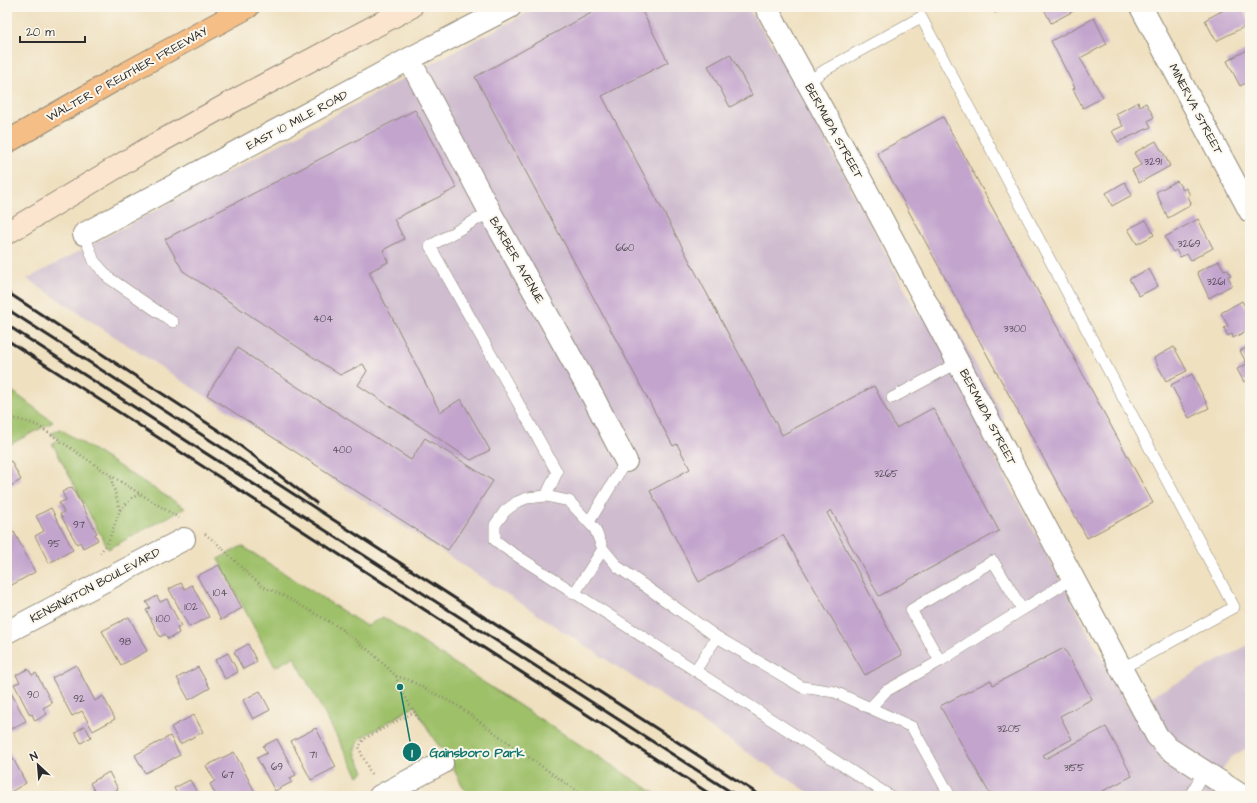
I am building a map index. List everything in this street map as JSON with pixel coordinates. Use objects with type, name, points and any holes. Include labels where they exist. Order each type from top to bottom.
[{"type":"highway","name":"WALTER P REUTHER FREEWAY","points":[[7,142],[119,77],[248,7]]},
{"type":"main road","points":[[7,233],[147,149],[411,7]]},
{"type":"street","name":"EAST 10 MILE ROAD","points":[[84,234],[409,59],[510,7]]},
{"type":"street","name":"BERMUDA STREET","points":[[766,7],[959,362],[1157,736],[1168,748],[1242,796]]},
{"type":"street","name":"MINERVA STREET","points":[[1141,7],[1250,211]]},
{"type":"street","name":"BARBER AVENUE","points":[[409,59],[490,212],[571,357],[626,461]]},
{"type":"street","name":"KENSINGTON BOULEVARD","points":[[7,632],[190,531]]},
{"type":"street","points":[[380,796],[442,763]]},
{"type":"lane","points":[[808,82],[824,70],[921,17],[1234,607],[1121,668]]},
{"type":"lane","points":[[490,212],[430,246],[557,472],[546,496]]},
{"type":"lane","points":[[84,234],[94,261],[109,278],[173,322]]},
{"type":"lane","points":[[892,398],[959,362]]},
{"type":"lane","points":[[589,522],[626,461]]},
{"type":"lane","points":[[890,796],[574,594],[508,550],[495,540],[495,525],[505,511],[516,502],[527,498],[546,496],[569,501],[595,529],[603,549],[618,567],[717,637],[802,687],[835,692],[912,727],[950,796]]},
{"type":"lane","points":[[574,594],[603,549]]},
{"type":"lane","points":[[940,661],[910,610],[994,561],[1022,609]]},
{"type":"lane","points":[[870,708],[886,691],[940,661],[1073,578]]},
{"type":"lane","points":[[695,671],[717,637]]},
{"type":"lane","points":[[1190,796],[1204,771]]},
{"type":"path","points":[[7,418],[37,425],[140,494],[190,531],[219,545],[247,574],[262,586],[288,598],[340,628],[373,654],[396,676],[409,680],[458,706],[584,796]]},
{"type":"path","points":[[110,475],[120,510]]},
{"type":"path","points":[[100,553],[108,542],[120,510],[132,498],[140,494]]},
{"type":"path","points":[[396,676],[399,686],[420,722]]},
{"type":"path","points":[[371,774],[359,747],[364,739],[414,712]]},
{"type":"shaded area","points":[[538,7],[747,7],[781,57],[919,316],[943,303],[1005,419],[981,432],[1129,708],[1250,644],[1250,746],[1230,758],[1209,791],[1216,796],[814,796],[27,279]]},
{"type":"green space","points":[[7,387],[53,422],[7,446]]},
{"type":"green space","points":[[60,429],[185,508],[108,549],[52,443],[59,439],[51,434]]},
{"type":"green space","points":[[242,546],[366,626],[383,617],[659,796],[468,796],[454,770],[452,760],[447,752],[439,746],[433,738],[415,706],[360,739],[355,748],[356,755],[364,772],[358,776],[294,657],[275,667],[218,559]]},
{"type":"building","points":[[602,7],[640,7],[668,62],[602,96],[782,435],[874,386],[896,428],[933,408],[999,531],[879,596],[831,510],[827,513],[902,655],[865,675],[783,535],[699,582],[650,491],[690,469],[677,444],[673,446],[475,77]]},
{"type":"building","points":[[992,7],[1006,7],[995,13]]},
{"type":"building","points":[[1043,7],[1081,7],[1051,23]]},
{"type":"building","points":[[1229,7],[1232,10],[1241,7],[1250,24],[1216,41],[1205,20]]},
{"type":"building","points":[[1094,18],[1107,44],[1080,58],[1103,97],[1083,108],[1073,89],[1075,88],[1051,41]]},
{"type":"building","points":[[1249,49],[1250,81],[1240,86],[1227,61]]},
{"type":"building","points":[[730,54],[752,95],[730,107],[708,66]]},
{"type":"building","points":[[1138,102],[1140,106],[1146,103],[1154,117],[1148,121],[1151,127],[1118,142],[1112,131],[1123,126],[1116,114]]},
{"type":"building","points":[[415,110],[457,188],[394,219],[404,239],[383,250],[388,262],[369,272],[440,412],[461,399],[490,450],[471,460],[358,385],[367,371],[363,364],[340,375],[183,271],[165,239]]},
{"type":"building","points":[[943,117],[1153,503],[1087,538],[877,153]]},
{"type":"building","points":[[1156,141],[1170,166],[1139,183],[1132,170],[1141,165],[1134,153]]},
{"type":"building","points":[[1177,181],[1183,190],[1186,188],[1190,195],[1188,196],[1191,205],[1168,218],[1156,192]]},
{"type":"building","points":[[1125,182],[1132,195],[1112,206],[1106,193]]},
{"type":"building","points":[[1198,219],[1213,248],[1191,260],[1187,254],[1180,257],[1176,250],[1173,252],[1165,237]]},
{"type":"building","points":[[1146,220],[1154,235],[1137,244],[1128,229]]},
{"type":"building","points":[[1219,261],[1224,270],[1227,269],[1231,275],[1228,276],[1232,285],[1209,298],[1197,272]]},
{"type":"building","points":[[1149,269],[1158,286],[1139,296],[1129,279]]},
{"type":"building","points":[[1242,301],[1248,312],[1250,311],[1250,329],[1233,338],[1232,334],[1228,336],[1224,328],[1228,326],[1221,313]]},
{"type":"building","points":[[1250,346],[1250,378],[1244,382],[1237,369],[1247,364],[1240,351]]},
{"type":"building","points":[[1174,347],[1187,371],[1166,381],[1154,358]]},
{"type":"building","points":[[237,348],[411,460],[425,438],[493,481],[448,550],[207,395]]},
{"type":"building","points":[[1192,374],[1209,408],[1189,418],[1171,385]]},
{"type":"building","points":[[11,461],[21,480],[7,488],[7,463]]},
{"type":"building","points":[[72,487],[97,533],[95,534],[98,540],[83,548],[80,542],[77,544],[60,514],[64,512],[59,503],[66,500],[62,492]]},
{"type":"building","points":[[51,508],[73,550],[49,563],[35,536],[44,531],[36,516]]},
{"type":"building","points":[[14,532],[35,572],[10,586],[7,581],[7,535]]},
{"type":"building","points":[[219,565],[242,608],[221,620],[197,576]]},
{"type":"building","points":[[181,583],[185,589],[192,585],[209,617],[189,627],[169,589]]},
{"type":"building","points":[[157,596],[160,602],[167,599],[181,626],[177,628],[179,633],[168,639],[165,634],[160,637],[146,610],[150,608],[146,602]]},
{"type":"building","points":[[129,617],[147,651],[121,665],[102,631]]},
{"type":"building","points":[[248,644],[257,662],[243,669],[234,652]]},
{"type":"building","points":[[1064,648],[1092,699],[1060,716],[1072,739],[1043,755],[1045,759],[1106,727],[1132,776],[1093,796],[991,796],[940,706],[991,680],[993,685]]},
{"type":"building","points":[[228,653],[238,672],[225,679],[215,660]]},
{"type":"building","points":[[76,665],[95,701],[103,696],[115,719],[93,731],[82,711],[72,716],[52,678]]},
{"type":"building","points":[[198,667],[210,688],[189,700],[177,678]]},
{"type":"building","points":[[28,669],[32,675],[36,673],[52,703],[43,708],[47,714],[35,721],[32,714],[30,715],[14,684],[20,682],[16,675]]},
{"type":"building","points":[[9,689],[26,721],[7,731],[7,690]]},
{"type":"building","points":[[260,691],[270,710],[253,719],[243,700]]},
{"type":"building","points":[[194,715],[203,732],[180,744],[171,727]]},
{"type":"building","points":[[85,726],[91,737],[81,743],[75,732]]},
{"type":"building","points":[[316,728],[336,767],[311,780],[291,741]]},
{"type":"building","points":[[170,736],[180,755],[145,773],[135,755]]},
{"type":"building","points":[[277,739],[296,775],[290,778],[292,782],[275,791],[257,758],[267,753],[263,746]]},
{"type":"building","points":[[7,747],[26,783],[7,794]]},
{"type":"building","points":[[234,752],[257,796],[216,796],[210,784],[215,781],[206,766]]},
{"type":"building","points":[[109,772],[118,789],[105,796],[97,796],[90,783]]},
{"type":"building","points":[[190,780],[199,796],[178,796],[174,788]]},
{"type":"railway","points":[[7,292],[230,438],[316,503]]},
{"type":"railway","points":[[7,309],[761,796]]},
{"type":"railway","points":[[7,325],[737,796]]},
{"type":"railway","points":[[7,340],[713,796]]},
{"type":"place","name":"Gainsboro Park","points":[[400,687]]}]
